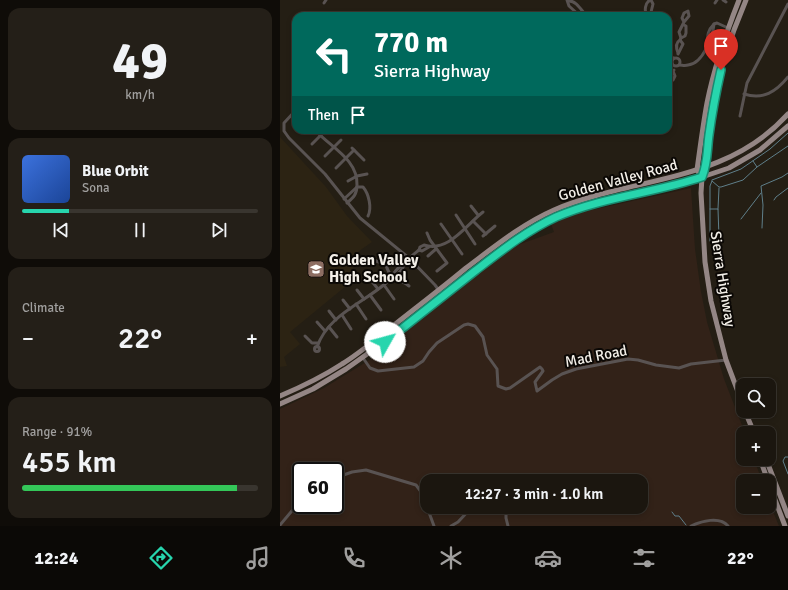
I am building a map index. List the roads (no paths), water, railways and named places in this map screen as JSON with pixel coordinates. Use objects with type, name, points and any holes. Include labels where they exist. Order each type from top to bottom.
[{"type":"main road","points":[[702,177],[697,170],[707,103],[715,69],[739,0]]},
{"type":"main road","name":"Sierra Highway","points":[[736,386],[726,360],[711,301],[705,262],[701,199],[702,177],[706,168],[709,136],[721,70],[734,30],[746,0]]},
{"type":"main road","name":"Golden Valley Road","points":[[280,396],[342,364],[374,341],[503,240],[553,210],[624,188],[666,179],[706,168],[733,156],[754,144],[788,114]]},
{"type":"main road","name":"Golden Valley Road","points":[[280,404],[313,389],[363,358],[507,246],[535,228],[581,208],[637,193],[668,187],[729,168],[760,150],[788,126]]},
{"type":"main road","points":[[769,466],[788,516]]},
{"type":"main road","points":[[776,502],[785,526]]},
{"type":"street","points":[[566,0],[575,3],[583,12]]},
{"type":"street","points":[[566,0],[569,6],[576,12]]},
{"type":"street","points":[[645,12],[647,4],[650,0],[653,4],[651,12]]},
{"type":"street","points":[[740,116],[747,83],[788,4]]},
{"type":"street","points":[[678,53],[676,46],[678,42],[681,39],[685,36],[686,33],[686,26],[684,23],[679,32],[681,39],[683,44],[678,53],[675,58],[672,62],[684,65],[694,63],[706,51],[712,38],[714,24],[717,23],[728,28]]},
{"type":"street","points":[[675,58],[678,64]]},
{"type":"street","points":[[672,81],[674,80],[675,76],[673,71],[678,64]]},
{"type":"street","points":[[744,94],[753,97],[769,93],[780,86],[788,77]]},
{"type":"street","points":[[292,114],[284,123],[284,131],[289,138],[324,174],[360,218],[409,258],[443,296]]},
{"type":"street","points":[[312,144],[320,136],[346,158],[355,170],[357,176],[357,187],[354,197],[348,203]]},
{"type":"street","points":[[324,156],[340,140]]},
{"type":"street","points":[[336,168],[353,149],[364,160]]},
{"type":"street","points":[[348,181],[357,176],[367,174]]},
{"type":"street","points":[[344,199],[357,187],[363,187],[366,191],[370,211],[368,216]]},
{"type":"street","points":[[471,206],[478,216]]},
{"type":"street","points":[[428,256],[436,248],[466,229],[483,212]]},
{"type":"street","points":[[456,215],[475,244]]},
{"type":"street","points":[[473,221],[485,235],[495,226]]},
{"type":"street","points":[[441,224],[462,254]]},
{"type":"street","points":[[427,233],[447,263],[437,271]]},
{"type":"street","points":[[317,347],[325,331],[336,320],[384,285],[392,277],[398,275],[404,268],[409,258],[419,250],[430,247],[436,248]]},
{"type":"street","points":[[369,258],[386,265],[392,277],[409,286]]},
{"type":"street","points":[[370,279],[378,289]]},
{"type":"street","points":[[384,285],[394,299]]},
{"type":"street","points":[[357,290],[364,299]]},
{"type":"street","points":[[370,295],[381,310]]},
{"type":"street","points":[[343,300],[350,309]]},
{"type":"street","points":[[356,304],[366,319]]},
{"type":"street","points":[[329,310],[336,320]]},
{"type":"street","points":[[342,315],[351,329]]},
{"type":"street","points":[[317,322],[325,331]]},
{"type":"street","name":"Mad Road","points":[[363,358],[370,368],[378,371],[414,367],[423,361],[437,343],[464,325],[468,324],[475,326],[483,337],[487,355],[497,369],[498,386],[506,389],[510,388],[540,367],[543,371],[535,382],[537,391],[552,380],[576,369],[628,359],[679,368],[691,364],[726,360]]},
{"type":"street","points":[[329,327],[337,337]]},
{"type":"street","points":[[305,336],[312,343],[318,343]]},
{"type":"street","points":[[344,475],[366,470],[416,485],[420,490]]},
{"type":"street","points":[[280,525],[292,511]]},
{"type":"street","points":[[430,514],[434,526]]},
{"type":"street","points":[[451,526],[458,522],[465,514]]},
{"type":"street","points":[[506,514],[508,526]]},
{"type":"street","points":[[691,526],[711,520],[719,520],[728,526]]},
{"type":"waterway","points":[[712,180],[741,169],[770,149],[788,133]]},
{"type":"waterway","points":[[753,161],[757,167],[788,146]]},
{"type":"waterway","points":[[712,181],[721,187],[743,180],[757,167]]},
{"type":"waterway","points":[[762,228],[763,205],[761,186],[788,173]]},
{"type":"waterway","points":[[710,241],[710,186],[712,181]]},
{"type":"waterway","points":[[718,209],[719,188]]},
{"type":"waterway","points":[[774,200],[788,188]]},
{"type":"waterway","points":[[741,219],[761,193]]},
{"type":"waterway","points":[[710,209],[718,209],[720,241]]},
{"type":"waterway","points":[[788,457],[785,457],[783,461],[788,474]]},
{"type":"waterway","points":[[672,512],[675,516],[679,516],[686,525]]},
{"type":"place","name":"Golden Valley High School","points":[[316,269]]}]
